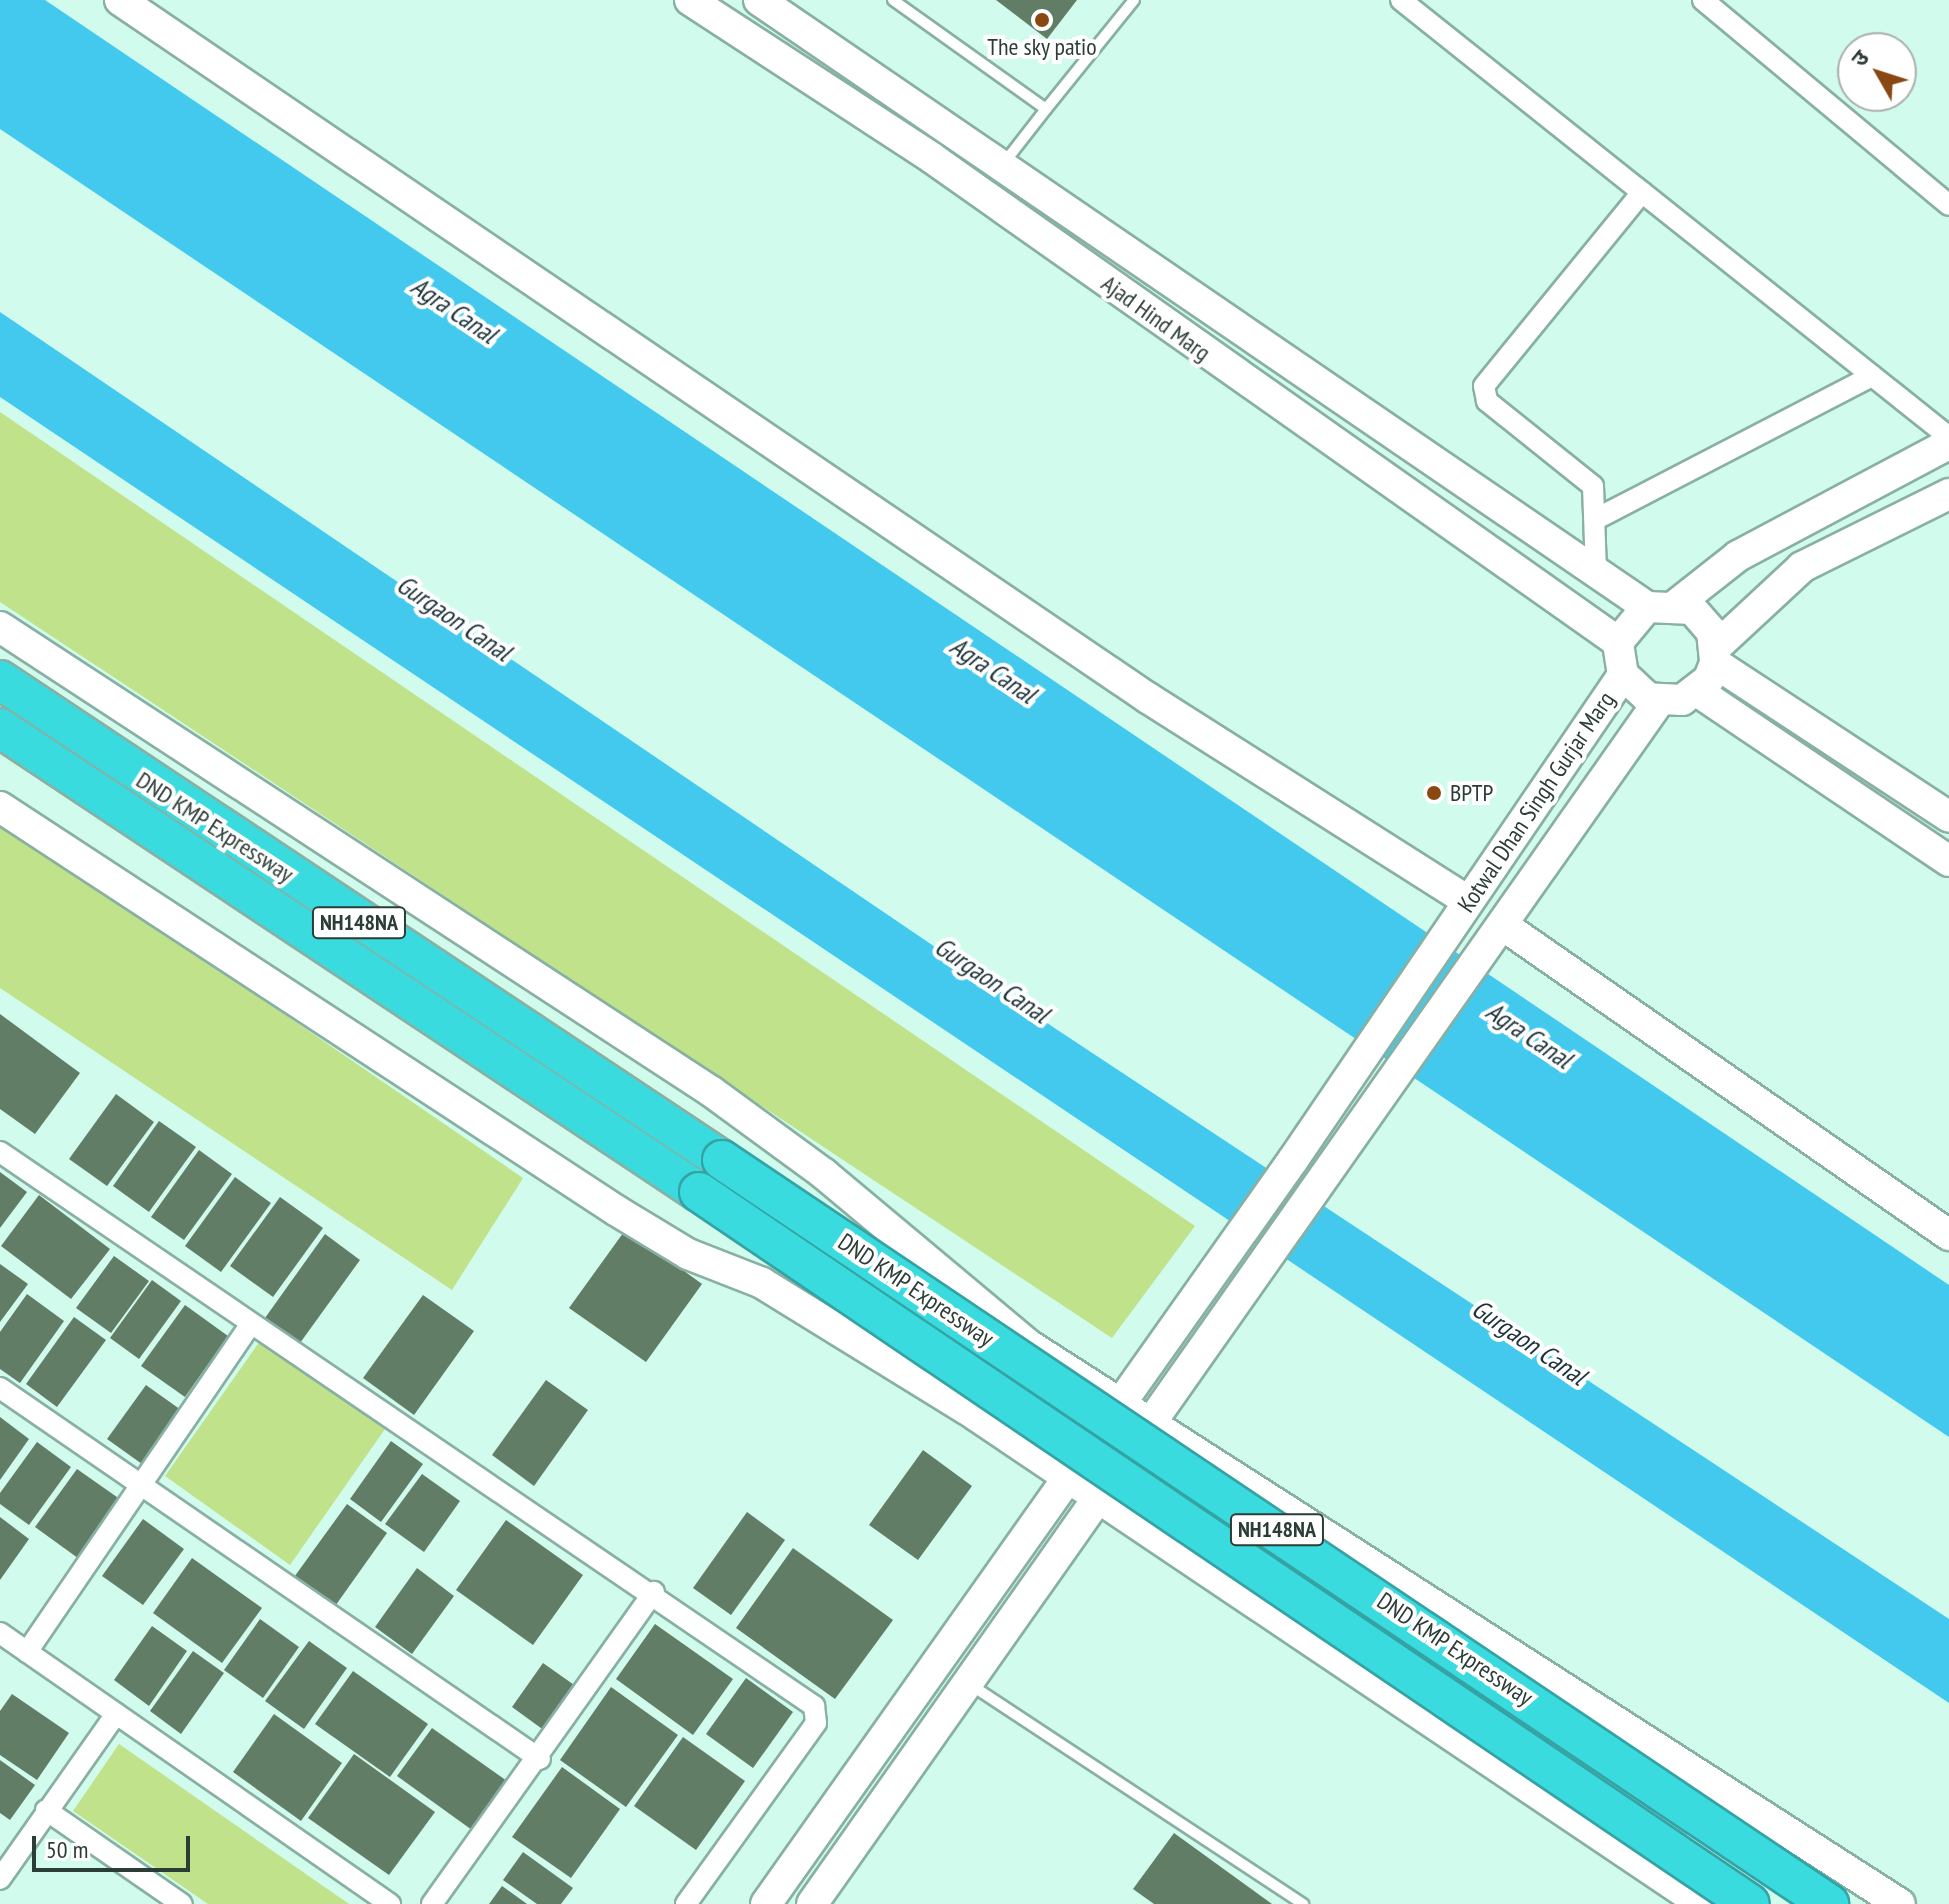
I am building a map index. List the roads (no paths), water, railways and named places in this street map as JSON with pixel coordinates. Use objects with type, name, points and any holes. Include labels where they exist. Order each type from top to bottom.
[{"type":"highway","name":"DND KMP Expressway","points":[[0,680],[722,1160],[1829,1904]]},
{"type":"highway","name":"DND KMP Expressway","points":[[0,728],[699,1192],[1750,1904]]},
{"type":"street","points":[[120,0],[1148,698],[1468,901]]},
{"type":"street","name":"Ajad Hind Marg","points":[[690,0],[932,158],[1618,642]]},
{"type":"street","points":[[759,0],[1004,163],[1647,607],[1677,604],[1738,556],[1949,444]]},
{"type":"street","points":[[1401,0],[1949,437]]},
{"type":"street","points":[[1703,0],[1949,205]]},
{"type":"street","points":[[1596,572],[1593,486],[1583,473],[1498,411],[1484,386],[1642,192]]},
{"type":"street","points":[[1596,519],[1872,376]]},
{"type":"street","points":[[1405,492],[1429,458]]},
{"type":"street","points":[[1647,607],[1618,642],[1623,675],[1659,701],[1697,691],[1716,655],[1802,567],[1949,494]]},
{"type":"street","points":[[1677,604],[1704,619],[1716,655],[1949,817]]},
{"type":"street","points":[[0,627],[712,1092],[824,1174],[1027,1344],[1900,1904]]},
{"type":"street","name":"Kotwal Dhan Singh Gurjar Marg","points":[[766,1904],[1118,1401],[1293,1160],[1357,1060],[1623,675]]},
{"type":"street","points":[[1697,691],[1949,861]]},
{"type":"street","name":"Kotwal Dhan Singh Gurjar Marg","points":[[812,1904],[966,1682],[1487,953],[1659,701]]},
{"type":"street","points":[[0,807],[617,1211],[688,1254],[762,1283],[1097,1499],[1702,1904]]},
{"type":"street","points":[[1504,926],[1949,1235]]},
{"type":"street","points":[[1325,1110],[1358,1133]]},
{"type":"street","points":[[0,1152],[250,1325],[654,1592],[818,1715],[686,1904]]},
{"type":"street","points":[[27,1652],[250,1325]]},
{"type":"street","points":[[0,1388],[540,1759]]},
{"type":"street","points":[[432,1904],[540,1759],[654,1592]]},
{"type":"street","points":[[0,1633],[390,1904]]},
{"type":"street","points":[[0,1879],[116,1714]]},
{"type":"street","points":[[46,1810],[182,1904]]},
{"type":"lane","points":[[893,0],[1046,109]]},
{"type":"lane","points":[[1004,163],[1134,0]]},
{"type":"lane","points":[[966,1682],[1303,1904]]},
{"type":"water","name":"Agra Canal","points":[[0,0],[45,0],[1949,1285],[1949,1437],[0,129]]},
{"type":"water","name":"Gurgaon Canal","points":[[0,312],[1056,1029],[1949,1619],[1949,1703],[0,397]]},
{"type":"place","name":"The sky patio","points":[[1042,20]]},
{"type":"place","name":"BPTP","points":[[1434,793]]}]
